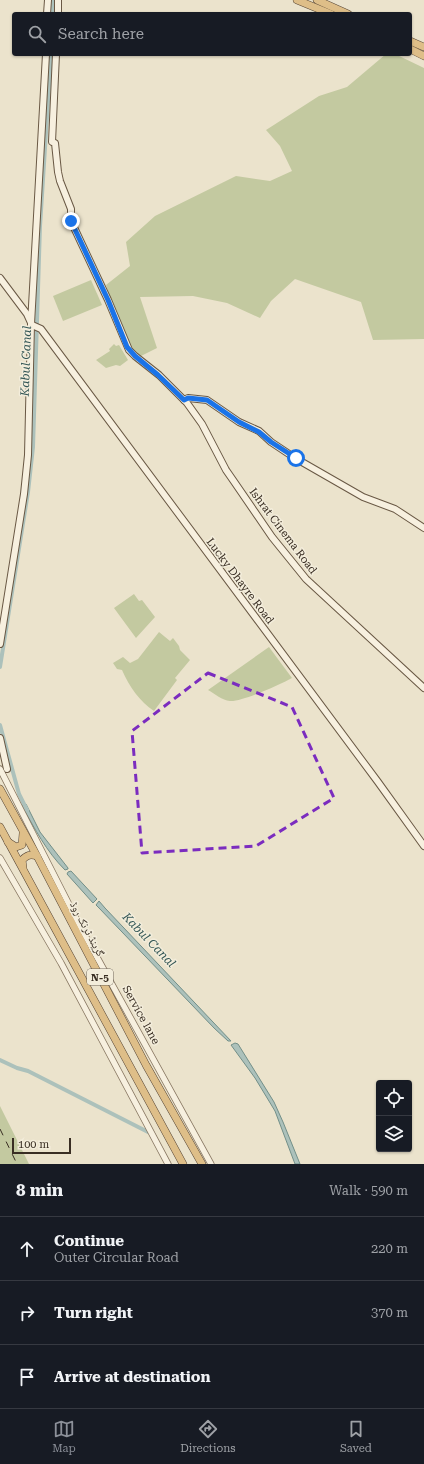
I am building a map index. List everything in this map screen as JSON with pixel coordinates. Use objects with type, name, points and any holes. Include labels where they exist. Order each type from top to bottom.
[{"type":"highway","points":[[297,0],[326,12]]},
{"type":"highway","points":[[317,0],[344,12]]},
{"type":"highway","points":[[412,42],[424,47]]},
{"type":"highway","points":[[412,50],[424,56]]},
{"type":"highway","name":"گرینڈ ٹرنک روڈ","points":[[0,789],[37,856],[146,1065],[202,1164]]},
{"type":"highway","name":"N-5","points":[[0,827],[183,1164]]},
{"type":"highway","points":[[8,842],[16,846],[22,845],[24,840],[23,831]]},
{"type":"highway","points":[[24,869],[22,860],[31,854],[37,856]]},
{"type":"main road","points":[[47,12],[48,0]]},
{"type":"main road","points":[[58,0],[58,12]]},
{"type":"main road","points":[[46,56],[46,141]]},
{"type":"main road","points":[[0,644],[23,501],[28,455],[46,141],[56,56]]},
{"type":"main road","name":"Ishrat Cinema Road","points":[[46,141],[55,142],[59,176],[71,209],[71,221],[108,300],[127,347],[184,400],[202,424],[226,470],[272,537],[319,593],[424,688]]},
{"type":"main road","name":"Lucky Dhayre Road","points":[[0,278],[424,846]]},
{"type":"main road","points":[[184,400],[188,398],[207,400],[239,422],[259,432],[271,442],[296,458],[363,497],[395,510],[424,528]]},
{"type":"main road","points":[[0,738],[7,769]]},
{"type":"street","name":"Service lane","points":[[0,769],[79,924],[211,1164]]},
{"type":"street","points":[[5,778],[7,769]]},
{"type":"street","points":[[0,858],[61,963],[168,1164]]},
{"type":"street","points":[[146,1065],[154,1060]]},
{"type":"highlighted area","points":[[208,673],[292,707],[334,798],[256,846],[142,853],[132,731]]},
{"type":"green space","points":[[384,56],[399,56],[424,68],[424,339],[373,340],[361,302],[295,279],[271,301],[260,318],[227,303],[193,296],[140,297],[157,348],[139,357],[124,339],[106,285],[130,266],[126,242],[155,216],[236,176],[270,181],[292,171],[280,146],[266,130],[319,96],[347,87]]},
{"type":"green space","points":[[91,280],[102,305],[63,321],[53,296]]},
{"type":"green space","points":[[114,344],[116,346],[119,345],[128,360],[120,366],[116,365],[106,368],[96,360],[110,351],[109,349]]},
{"type":"green space","points":[[134,594],[139,601],[142,600],[155,617],[136,638],[114,608]]},
{"type":"green space","points":[[159,632],[170,641],[173,638],[180,650],[190,660],[175,678],[177,680],[154,711],[132,688],[122,670],[117,669],[113,663],[123,657],[130,663],[138,659]]},
{"type":"green space","points":[[269,647],[292,678],[236,701],[224,699],[208,690]]},
{"type":"green space","points":[[0,1106],[29,1164],[0,1164]]},
{"type":"water","points":[[26,804],[40,832],[68,869],[65,870],[58,863],[41,840],[22,806]]},
{"type":"water","points":[[71,871],[97,899],[93,903],[67,874]]},
{"type":"water","points":[[99,901],[231,1041],[228,1041],[214,1028],[96,905]]},
{"type":"water","points":[[235,1043],[238,1044],[274,1102],[300,1164],[295,1164],[275,1111],[255,1078],[231,1045]]},
{"type":"waterway","name":"Kabul Canal","points":[[52,12],[53,0]]},
{"type":"waterway","name":"Kabul Canal","points":[[0,667],[28,492],[33,447],[40,226],[51,56]]},
{"type":"waterway","name":"Kabul Canal","points":[[0,725],[19,794],[27,810]]},
{"type":"waterway","points":[[0,1060],[17,1068],[28,1071],[148,1132]]},
{"type":"railway","points":[[0,1129],[17,1164]]},
{"type":"route","points":[[71,221],[108,300],[127,347],[132,353],[184,400],[188,398],[207,400],[239,422],[259,432],[271,442],[296,458]]}]
